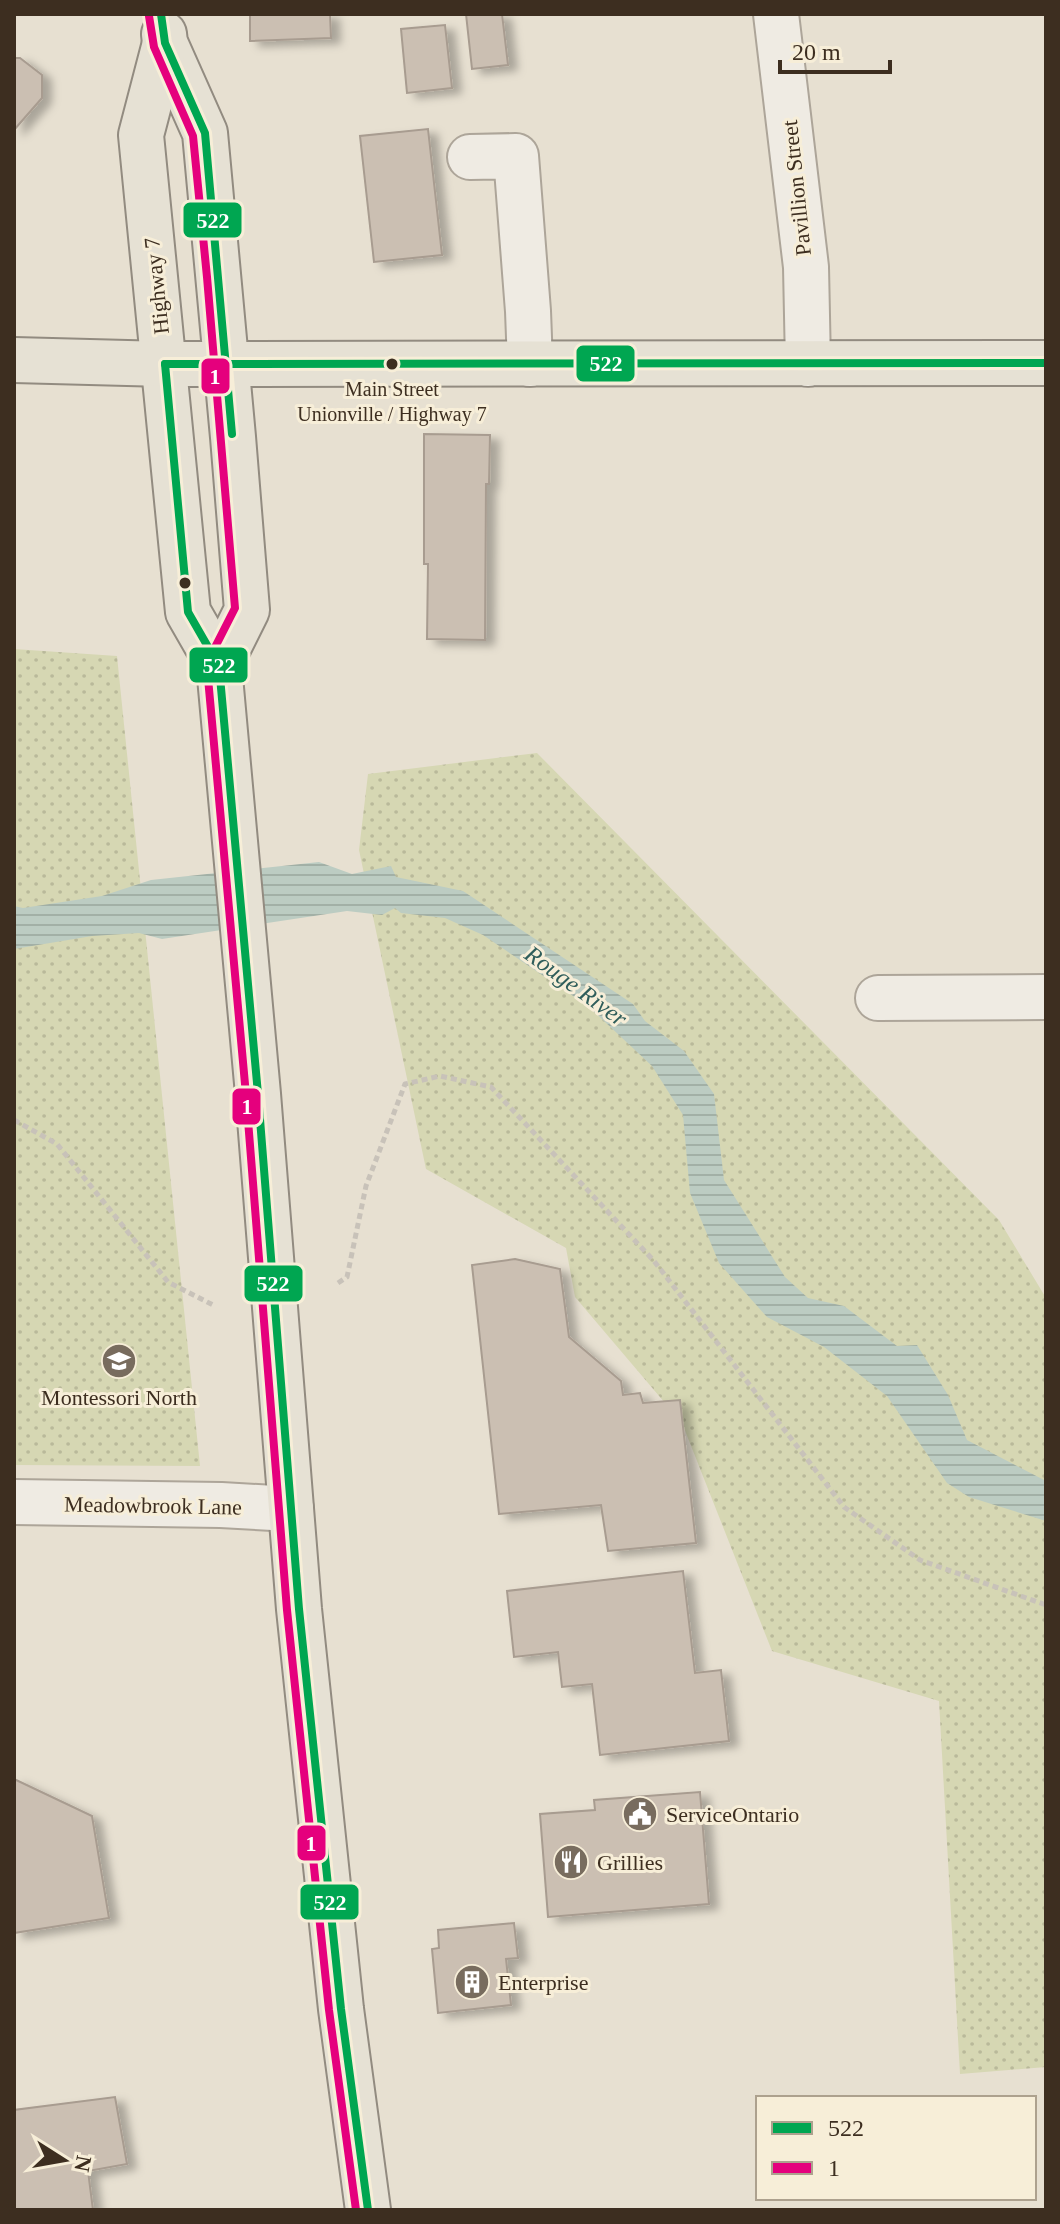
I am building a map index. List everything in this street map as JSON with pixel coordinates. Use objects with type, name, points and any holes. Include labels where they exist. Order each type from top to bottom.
[{"type":"main road","name":"Highway 7","points":[[163,28],[141,135],[188,612],[219,666],[299,1609],[331,1916],[368,2210]]},
{"type":"main road","name":"Highway 7","points":[[163,28],[205,133],[247,610],[219,666]]},
{"type":"main road","points":[[14,360],[165,364],[1046,363]]},
{"type":"street","name":"Pavillion Street","points":[[776,14],[806,267],[808,364]]},
{"type":"street","points":[[470,157],[516,156],[530,364]]},
{"type":"street","points":[[878,998],[1046,997]]},
{"type":"street","name":"Meadowbrook Lane","points":[[14,1502],[291,1509]]},
{"type":"path","points":[[338,1283],[347,1277],[366,1186],[405,1084],[440,1076],[491,1087],[654,1261],[844,1507],[920,1560],[1046,1605]]},
{"type":"path","points":[[14,1120],[57,1144],[168,1282],[213,1305]]},
{"type":"green space","points":[[14,649],[117,656],[200,1466],[14,1465]]},
{"type":"green space","points":[[537,753],[999,1220],[1046,1298],[1046,2067],[960,2074],[939,1701],[772,1651],[682,1423],[575,1297],[566,1248],[426,1169],[359,850],[368,774]]},
{"type":"water","name":"Rouge River","points":[[319,862],[352,874],[391,866],[396,877],[463,891],[633,1004],[645,1021],[684,1051],[714,1094],[724,1180],[785,1277],[808,1298],[844,1306],[897,1346],[917,1345],[948,1395],[967,1440],[1046,1481],[1046,1521],[969,1497],[947,1483],[887,1396],[824,1347],[767,1317],[719,1263],[690,1193],[683,1115],[652,1066],[588,1006],[483,935],[445,918],[401,913],[395,908],[382,915],[347,911],[162,939],[139,933],[92,936],[14,949],[14,906],[23,908],[102,896],[151,880]]},
{"type":"building","points":[[250,14],[330,14],[331,38],[250,41]]},
{"type":"building","points":[[466,14],[502,14],[508,65],[472,69]]},
{"type":"building","points":[[445,25],[452,88],[407,93],[401,29]]},
{"type":"building","points":[[14,58],[20,58],[42,75],[42,98],[14,130]]},
{"type":"building","points":[[428,129],[442,255],[374,262],[360,136]]},
{"type":"building","points":[[424,434],[490,435],[489,484],[486,484],[485,640],[427,639]]},
{"type":"building","points":[[515,1259],[560,1269],[569,1337],[621,1381],[623,1395],[640,1393],[643,1403],[680,1400],[696,1543],[608,1551],[601,1505],[499,1514],[472,1265]]},
{"type":"building","points":[[683,1571],[695,1673],[721,1670],[729,1741],[600,1755],[592,1684],[562,1687],[558,1652],[514,1657],[507,1591]]},
{"type":"building","points":[[14,1779],[92,1816],[109,1918],[14,1933]]},
{"type":"building","points":[[700,1792],[709,1904],[548,1917],[540,1814],[595,1810],[594,1800]]},
{"type":"building","name":"Enterprise","points":[[514,1923],[518,1958],[506,1959],[511,2005],[438,2013],[432,1949],[439,1948],[438,1930]]},
{"type":"building","points":[[115,2097],[127,2164],[88,2171],[93,2210],[14,2210],[14,2110]]},
{"type":"transit line","name":"522","points":[[161,14],[165,43],[205,133],[232,434]]},
{"type":"transit line","name":"1","points":[[149,16],[154,47],[193,136],[207,277],[235,608],[207,667],[246,1095],[287,1610],[329,2010],[356,2210]]},
{"type":"transit line","name":"522","points":[[165,364],[1046,363]]},
{"type":"transit line","name":"522","points":[[165,364],[188,612],[219,666],[258,1094],[299,1609],[341,2009],[368,2210]]},
{"type":"place","name":"Main Street Unionville / Highway 7","points":[[392,364]]},
{"type":"place","name":"Montessori North","points":[[119,1361]]},
{"type":"place","name":"ServiceOntario","points":[[640,1814]]},
{"type":"place","name":"Grillies","points":[[571,1862]]},
{"type":"place","name":"Enterprise","points":[[472,1982]]}]
